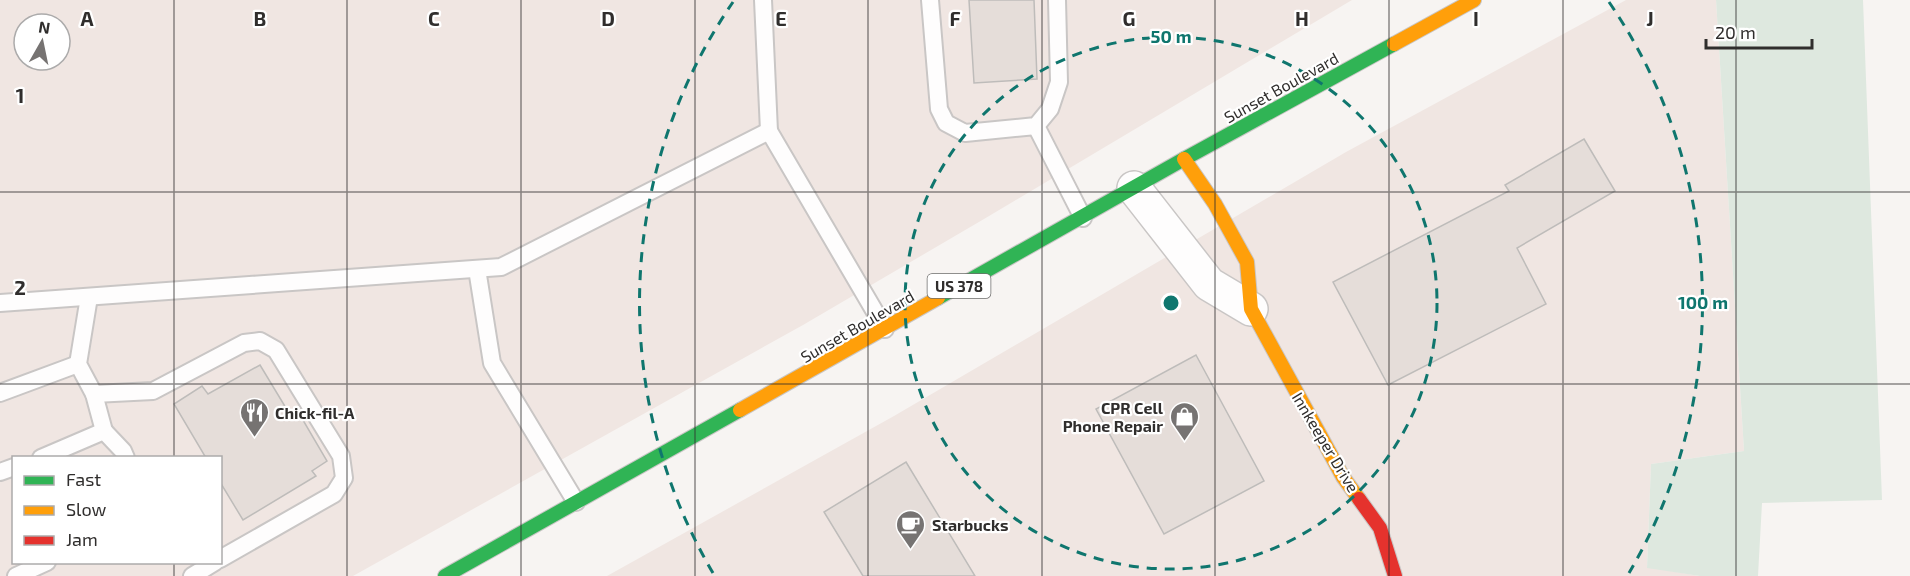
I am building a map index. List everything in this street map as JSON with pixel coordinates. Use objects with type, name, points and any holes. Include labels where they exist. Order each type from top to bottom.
[{"type":"main road","name":"Sunset Boulevard","points":[[445,576],[1184,159],[1474,0]]},
{"type":"main road","name":"Innkeeper Drive","points":[[1184,159],[1215,204],[1247,262],[1251,309],[1334,460],[1380,528],[1395,576]]},
{"type":"street","points":[[1134,188],[1209,284],[1251,309]]},
{"type":"lane","points":[[763,0],[769,131],[885,329]]},
{"type":"lane","points":[[930,0],[939,109],[946,123],[965,133],[1036,126],[1050,110],[1059,82],[1057,0]]},
{"type":"lane","points":[[1036,126],[1083,218]]},
{"type":"lane","points":[[0,303],[501,267],[769,131]]},
{"type":"lane","points":[[477,269],[492,363],[576,502]]},
{"type":"lane","points":[[89,297],[78,364],[94,394],[104,431],[125,456]]},
{"type":"lane","points":[[94,394],[153,391],[244,343],[260,341],[276,350],[341,456],[344,478],[334,494],[222,558]]},
{"type":"lane","points":[[0,393],[78,364]]},
{"type":"lane","points":[[46,456],[104,431]]},
{"type":"lane","points":[[16,576],[43,564]]},
{"type":"lane","points":[[192,576],[212,564]]},
{"type":"shaded area","points":[[0,0],[1352,0],[803,325],[353,576],[0,576]]},
{"type":"shaded area","points":[[1626,0],[1716,0],[1744,451],[1651,464],[1647,567],[1700,576],[607,576],[894,416],[1346,152]]},
{"type":"shaded area","points":[[1716,0],[1863,0],[1882,500],[1762,503],[1758,576],[1700,576],[1647,568],[1651,464],[1744,451]]},
{"type":"building","points":[[969,0],[1034,0],[1037,79],[974,83]]},
{"type":"building","points":[[1584,139],[1615,191],[1517,248],[1546,304],[1388,385],[1333,282],[1509,191],[1505,185]]},
{"type":"building","points":[[1196,355],[1264,481],[1164,534],[1096,409]]},
{"type":"building","name":"Chick-fil-A","points":[[260,365],[292,418],[300,415],[327,461],[312,471],[316,476],[243,520],[222,485],[222,456],[205,456],[174,404],[202,386],[208,394]]},
{"type":"building","points":[[906,462],[975,576],[863,576],[824,512]]},
{"type":"traffic: fast","points":[[938,298],[1394,44]]},
{"type":"traffic: fast","points":[[445,576],[740,410]]},
{"type":"traffic: slow","points":[[1394,44],[1474,0]]},
{"type":"traffic: slow","points":[[1184,159],[1215,204],[1247,262],[1251,309],[1343,477],[1359,499]]},
{"type":"traffic: slow","points":[[740,410],[938,298]]},
{"type":"traffic: jam","points":[[1359,499],[1380,528],[1395,576]]},
{"type":"place","name":"Chick-fil-A","points":[[254,438]]},
{"type":"place","name":"CPR Cell Phone Repair","points":[[1184,442]]},
{"type":"place","name":"Starbucks","points":[[911,550]]}]
